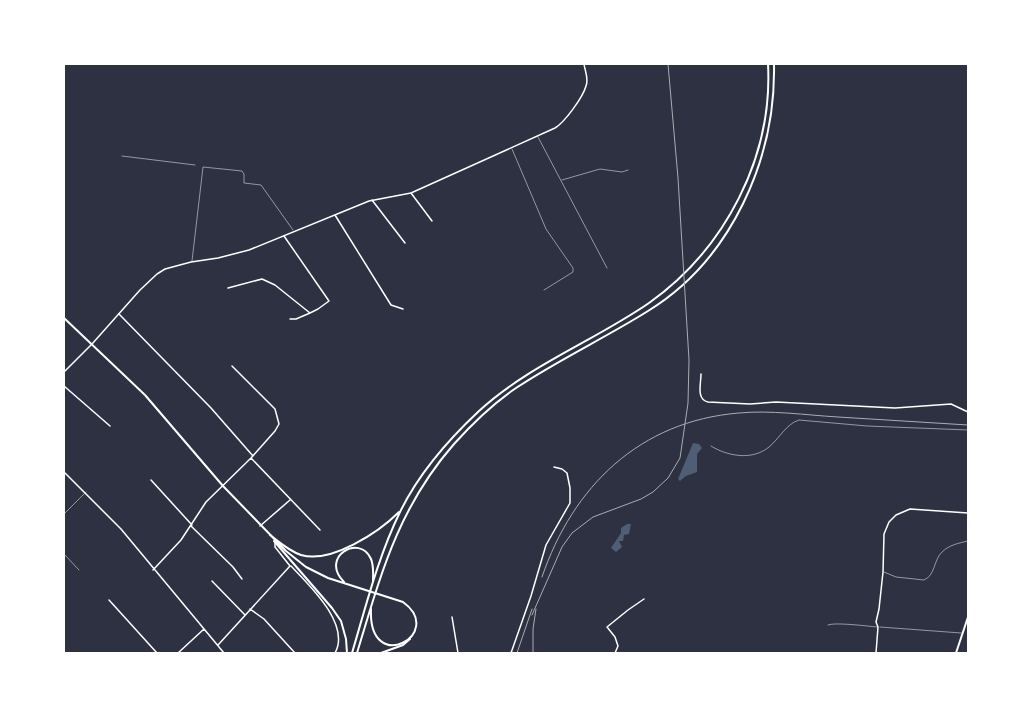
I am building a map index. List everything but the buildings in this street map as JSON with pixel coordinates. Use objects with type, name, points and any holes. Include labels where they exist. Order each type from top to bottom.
[{"type":"main road","points":[[352,653],[388,538],[400,511],[435,459],[480,410],[522,377],[648,303],[672,286],[707,250],[736,204],[747,182],[760,143],[767,105],[768,64]]},
{"type":"main road","points":[[357,653],[390,550],[406,512],[429,476],[454,444],[483,415],[514,389],[650,310],[673,293],[710,255],[727,231],[750,189],[769,129],[774,92],[774,64]]},
{"type":"main road","points":[[64,318],[145,395],[223,486],[260,526],[286,551],[306,567],[345,583],[403,602],[414,612],[416,628],[410,639],[403,645],[381,653]]},
{"type":"main road","points":[[270,535],[292,551],[301,555],[326,555],[370,534],[389,522],[400,511]]},
{"type":"main road","points":[[270,535],[274,542],[332,608],[340,621],[346,639],[347,653]]},
{"type":"main road","points":[[345,583],[339,577],[336,562],[339,555],[344,550],[357,548],[368,552],[371,558],[373,565],[373,582]]},
{"type":"main road","points":[[371,606],[373,631],[382,642],[393,645],[410,639]]},
{"type":"main road","points":[[956,653],[968,617]]},
{"type":"street","points":[[64,372],[160,271],[171,266],[227,256],[284,236],[372,200],[412,193],[561,124],[582,93],[587,82],[584,64]]},
{"type":"street","points":[[412,193],[432,221]]},
{"type":"street","points":[[372,200],[406,243]]},
{"type":"street","points":[[335,215],[391,305],[403,309]]},
{"type":"street","points":[[284,236],[329,301],[296,319],[290,319]]},
{"type":"street","points":[[228,288],[262,279],[275,285],[292,300],[310,312]]},
{"type":"street","points":[[119,314],[211,408],[290,500],[320,530]]},
{"type":"street","points":[[153,570],[171,551],[191,526],[206,502],[252,457],[275,431],[279,424],[275,409],[232,366]]},
{"type":"street","points":[[701,374],[700,396],[704,401],[708,402],[750,404],[776,402],[895,408],[951,404],[968,412]]},
{"type":"street","points":[[64,386],[110,426]]},
{"type":"street","points":[[511,653],[531,596],[546,544],[570,503],[570,488],[567,473],[562,469],[554,467]]},
{"type":"street","points":[[64,472],[86,492],[121,530],[224,653]]},
{"type":"street","points":[[151,480],[191,526],[233,567],[242,579]]},
{"type":"street","points":[[260,526],[290,500]]},
{"type":"street","points":[[876,653],[878,627],[876,622],[883,572],[884,534],[889,522],[896,515],[910,509],[968,513]]},
{"type":"street","points":[[274,542],[275,547],[329,610],[339,637],[339,642],[335,653]]},
{"type":"street","points":[[218,645],[290,565]]},
{"type":"street","points":[[212,581],[245,615]]},
{"type":"street","points":[[615,653],[618,646],[617,641],[608,627],[644,599]]},
{"type":"street","points":[[109,600],[157,653]]},
{"type":"street","points":[[250,609],[264,619],[295,653]]},
{"type":"street","points":[[452,617],[458,653]]},
{"type":"street","points":[[178,653],[204,629]]},
{"type":"lane","points":[[537,136],[607,268]]},
{"type":"lane","points":[[511,148],[546,229],[573,268],[573,272],[544,290]]},
{"type":"lane","points":[[122,156],[195,165]]},
{"type":"lane","points":[[192,262],[203,166],[242,171],[244,174],[244,183],[261,185],[294,232]]},
{"type":"lane","points":[[561,180],[600,169],[622,172],[628,170]]},
{"type":"lane","points":[[711,446],[728,455],[750,455],[768,449],[788,427],[799,420],[866,426],[968,430]]},
{"type":"lane","points":[[64,514],[86,492]]},
{"type":"lane","points":[[883,572],[896,576],[924,580],[929,577],[940,553],[951,546],[968,541]]},
{"type":"lane","points":[[64,554],[79,570]]},
{"type":"lane","points":[[828,625],[838,623],[847,626],[962,633]]},
{"type":"water","points":[[693,443],[699,444],[702,448],[697,454],[697,472],[686,476],[680,481],[678,479]]},
{"type":"water","points":[[627,524],[631,524],[629,534],[624,535],[623,541],[619,541],[622,547],[616,552],[611,548],[621,533],[621,528]]},
{"type":"railway","points":[[532,615],[562,547],[572,533],[593,517],[641,499],[653,492],[668,478],[680,458],[688,403],[689,360],[678,178],[668,64]]},
{"type":"railway","points":[[542,577],[555,544],[572,514],[592,487],[615,464],[641,444],[671,429],[703,419],[751,412],[788,413],[968,425]]},
{"type":"railway","points":[[517,653],[532,609]]},
{"type":"railway","points":[[533,653],[533,629],[536,609]]}]
